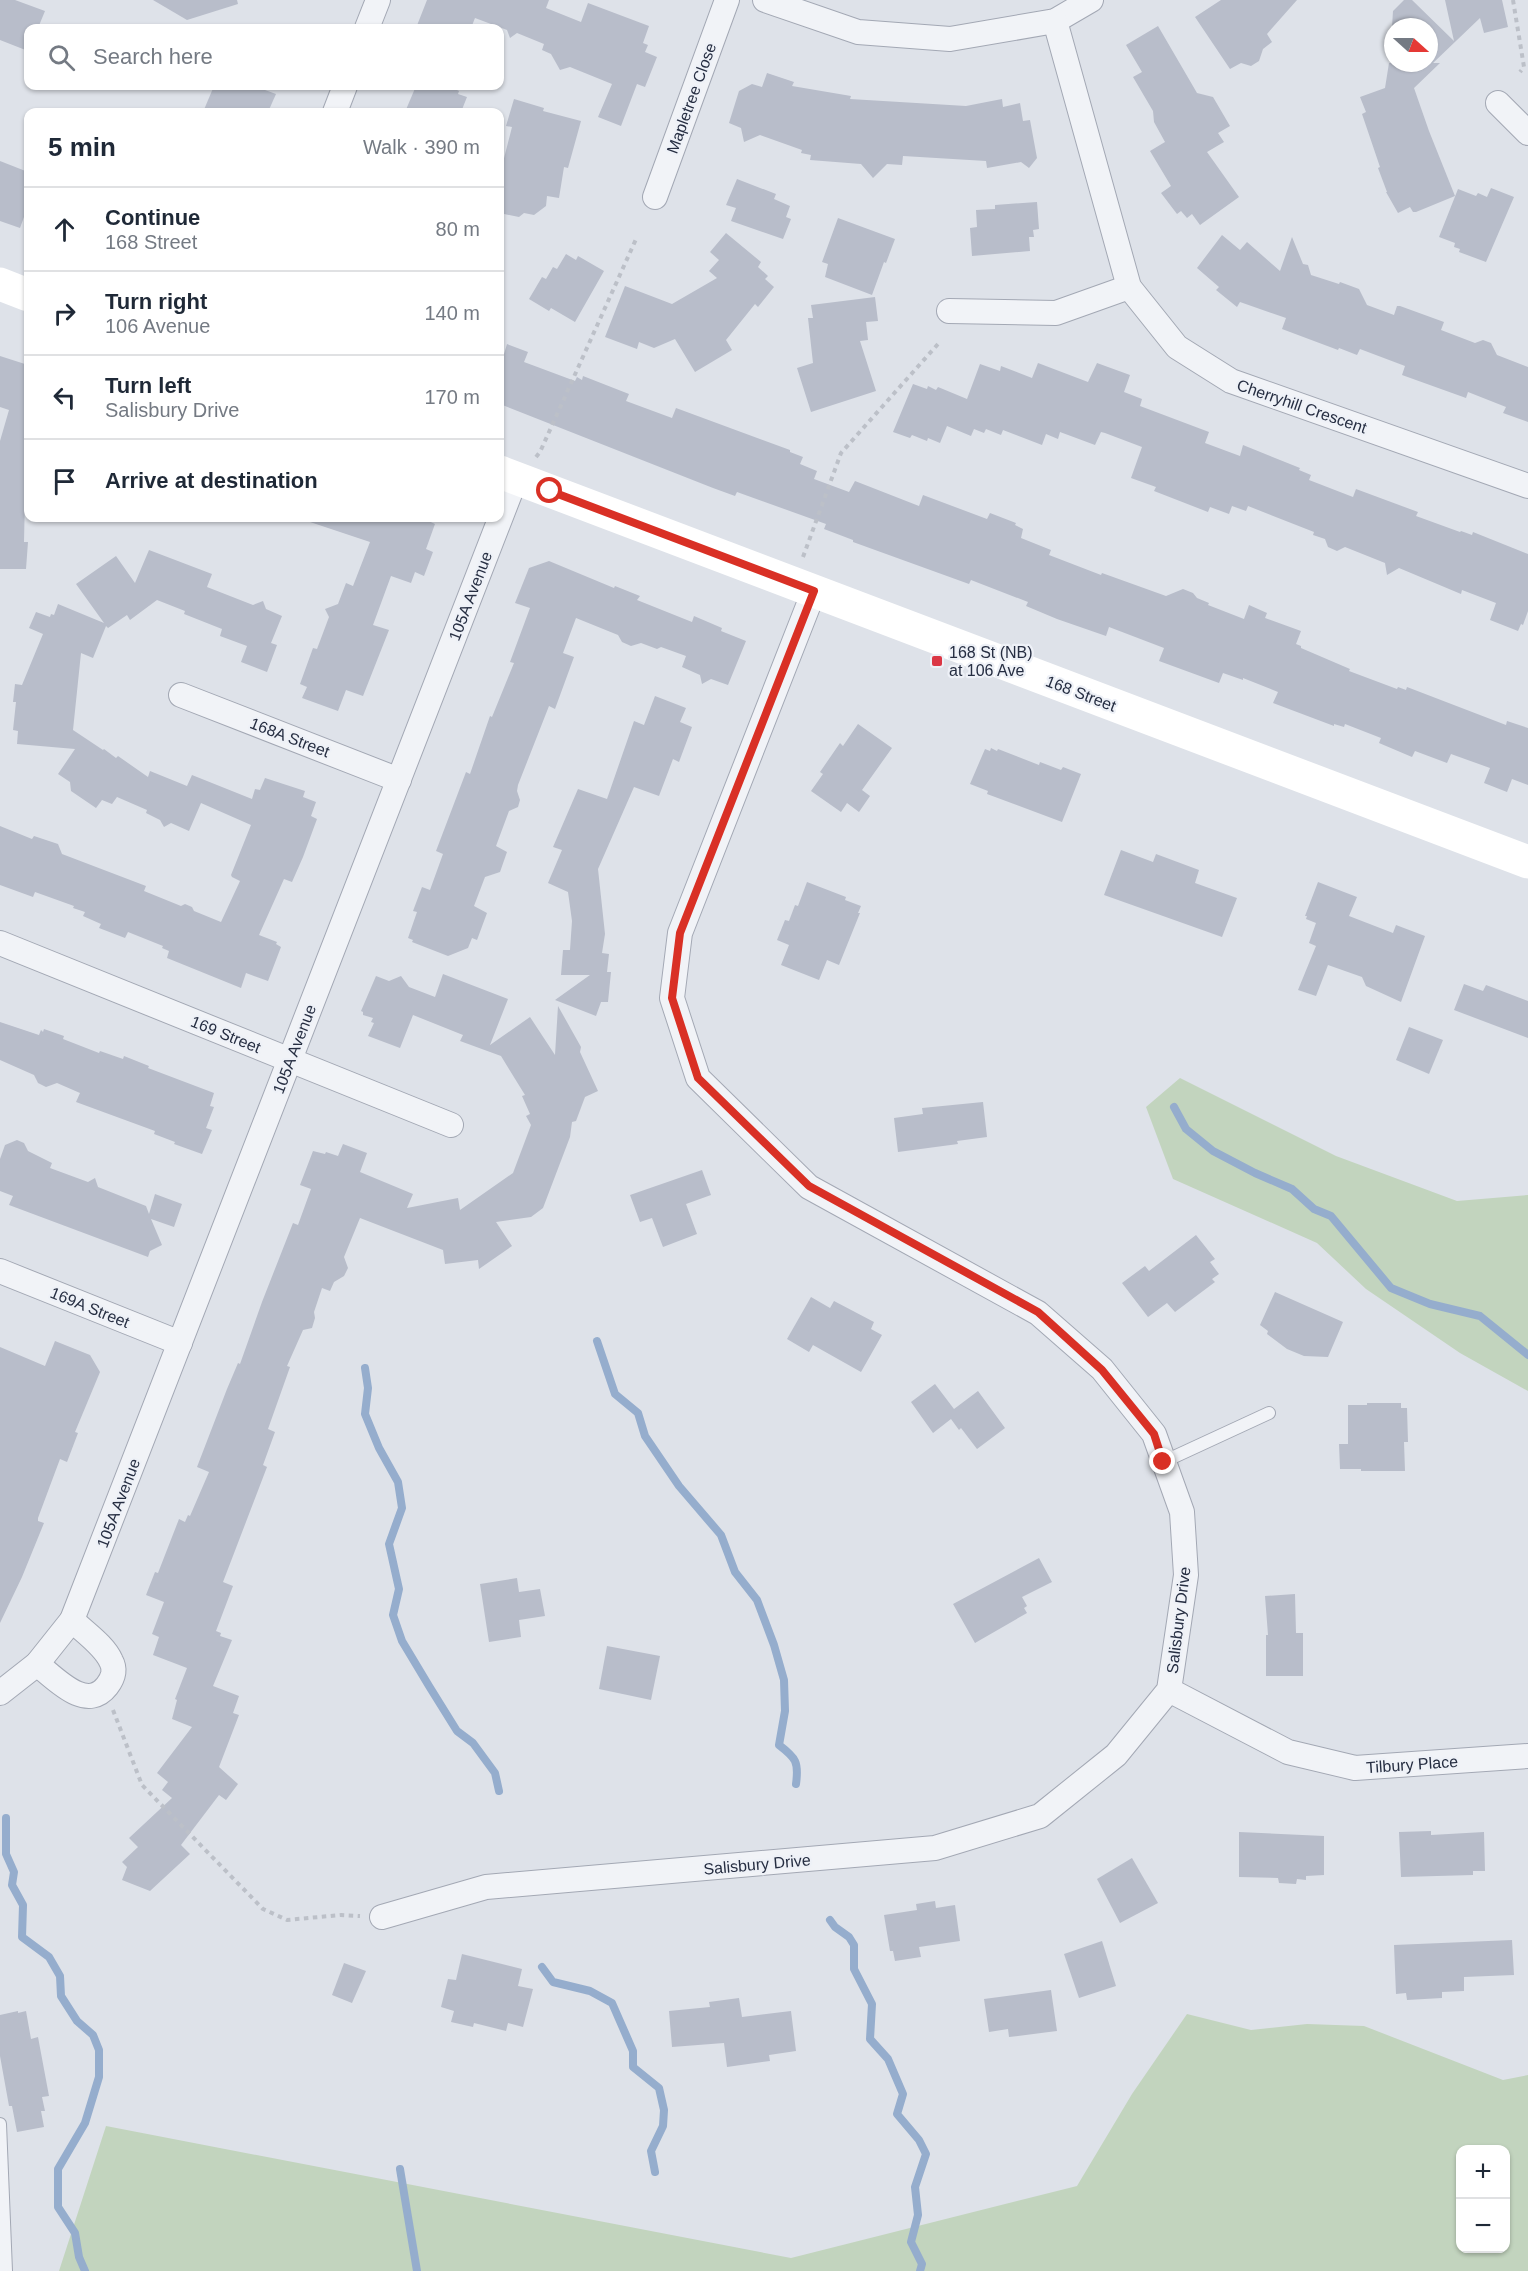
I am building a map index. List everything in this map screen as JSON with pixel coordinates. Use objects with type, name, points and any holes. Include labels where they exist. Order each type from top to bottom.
[{"type":"street","points":[[369,24],[378,0]]},
{"type":"street","name":"Mapletree Close","points":[[655,197],[727,0]]},
{"type":"street","points":[[765,0],[858,32],[950,39],[1055,21],[1091,0]]},
{"type":"street","name":"Cherryhill Crescent","points":[[1055,21],[1129,287],[1177,347],[1231,381],[1528,486]]},
{"type":"street","points":[[337,108],[343,90]]},
{"type":"street","points":[[1498,103],[1528,133]]},
{"type":"street","points":[[0,284],[24,293]]},
{"type":"street","points":[[949,311],[1056,313],[1129,287]]},
{"type":"street","name":"168 Street","points":[[517,470],[814,591],[1528,862]]},
{"type":"street","name":"105A Avenue","points":[[504,504],[517,470]]},
{"type":"street","name":"105A Avenue","points":[[0,1693],[37,1664],[72,1620],[497,522]]},
{"type":"street","name":"Salisbury Drive","points":[[382,1917],[486,1887],[935,1848],[1040,1816],[1116,1755],[1169,1690],[1186,1575],[1182,1512],[1154,1434],[1102,1370],[1038,1312],[809,1186],[698,1078],[672,998],[680,933],[814,591]]},
{"type":"street","name":"168A Street","points":[[181,694],[399,780]]},
{"type":"street","name":"169 Street","points":[[0,943],[451,1125]]},
{"type":"street","name":"169A Street","points":[[0,1270],[180,1343]]},
{"type":"street","points":[[37,1664],[77,1695],[88,1697],[97,1695],[105,1689],[114,1673],[113,1663],[108,1655],[72,1620]]},
{"type":"street","name":"Tilbury Place","points":[[1169,1690],[1288,1752],[1355,1768],[1528,1756]]},
{"type":"lane","points":[[1163,1462],[1269,1413]]},
{"type":"lane","points":[[0,2124],[6,2271]]},
{"type":"path","points":[[1513,0],[1524,67],[1520,72]]},
{"type":"path","points":[[517,470],[540,452],[637,237]]},
{"type":"path","points":[[802,560],[841,453],[938,344]]},
{"type":"path","points":[[111,1703],[142,1785],[263,1909],[287,1920],[340,1915],[382,1917]]},
{"type":"green space","points":[[1180,1078],[1336,1156],[1457,1201],[1528,1195],[1528,1391],[1460,1353],[1366,1289],[1317,1243],[1173,1179],[1146,1107]]},
{"type":"green space","points":[[1187,2014],[1251,2030],[1307,2024],[1364,2026],[1503,2080],[1528,2075],[1528,2271],[59,2271],[106,2126],[791,2258],[1077,2186],[1132,2094]]},
{"type":"building","points":[[0,0],[15,0],[45,11],[40,24],[24,24],[24,49],[0,40]]},
{"type":"building","points":[[153,0],[237,0],[238,4],[187,20]]},
{"type":"building","points":[[427,0],[549,0],[546,8],[581,22],[588,3],[649,26],[643,43],[648,45],[645,52],[657,57],[645,87],[637,84],[621,126],[598,117],[612,84],[570,67],[560,70],[551,54],[542,50],[544,44],[517,33],[510,38],[507,30],[504,29],[504,24],[491,24],[475,18],[473,24],[418,24]]},
{"type":"building","points":[[1221,0],[1297,0],[1267,34],[1272,42],[1263,49],[1259,61],[1251,66],[1241,63],[1230,69],[1195,17]]},
{"type":"building","points":[[1404,0],[1412,0],[1430,18],[1393,18],[1393,11]]},
{"type":"building","points":[[1445,0],[1502,0],[1508,27],[1484,33],[1480,18],[1438,58],[1438,25],[1454,41]]},
{"type":"building","points":[[1158,26],[1197,93],[1213,97],[1230,126],[1218,133],[1224,142],[1207,152],[1239,197],[1200,225],[1192,214],[1187,218],[1181,211],[1177,214],[1161,193],[1171,186],[1150,151],[1165,142],[1154,122],[1153,111],[1133,77],[1142,72],[1126,45]]},
{"type":"building","points":[[1388,72],[1431,72],[1414,88],[1455,196],[1416,212],[1413,212],[1410,207],[1398,213],[1386,192],[1378,168],[1380,167],[1362,114],[1366,112],[1360,97],[1385,88]]},
{"type":"building","points":[[767,73],[794,82],[792,86],[851,96],[850,99],[966,106],[1002,99],[1003,107],[1020,103],[1023,121],[1030,120],[1037,158],[1029,168],[1021,162],[987,168],[986,161],[903,156],[902,165],[887,164],[873,178],[861,164],[810,160],[811,155],[801,153],[802,150],[760,135],[744,142],[741,128],[729,123],[739,91],[752,84],[762,87]]},
{"type":"building","points":[[212,90],[265,90],[276,94],[270,108],[205,108]]},
{"type":"building","points":[[414,90],[457,90],[458,94],[467,97],[463,108],[407,108]]},
{"type":"building","points":[[514,99],[544,108],[543,111],[581,121],[568,168],[564,167],[559,198],[547,196],[546,206],[534,215],[524,213],[519,217],[504,214],[504,158],[512,127],[506,126]]},
{"type":"building","points":[[0,161],[24,170],[24,217],[20,228],[0,221]]},
{"type":"building","points":[[737,179],[776,194],[774,199],[790,206],[786,217],[791,219],[783,239],[731,221],[736,208],[726,205]]},
{"type":"building","points":[[1491,188],[1514,197],[1486,262],[1459,252],[1460,249],[1454,247],[1455,243],[1439,237],[1458,189],[1476,196],[1478,193],[1487,197]]},
{"type":"building","points":[[1037,202],[1039,229],[1033,230],[1034,237],[1029,237],[1030,251],[972,256],[970,228],[977,227],[976,210],[995,209],[995,205]]},
{"type":"building","points":[[838,218],[895,239],[872,295],[825,277],[828,264],[822,262]]},
{"type":"building","points":[[726,233],[761,262],[758,267],[768,276],[765,279],[774,287],[758,307],[755,304],[726,340],[732,350],[695,372],[675,339],[654,348],[639,342],[637,349],[605,337],[625,286],[672,304],[717,278],[709,271],[719,260],[710,252]]},
{"type":"building","points":[[1222,235],[1240,250],[1247,242],[1280,271],[1292,237],[1303,264],[1308,265],[1311,275],[1359,289],[1367,305],[1394,315],[1397,306],[1400,306],[1444,322],[1441,330],[1475,343],[1483,340],[1491,343],[1497,355],[1528,367],[1528,422],[1503,413],[1506,407],[1468,392],[1466,398],[1402,375],[1405,366],[1360,349],[1357,355],[1339,348],[1338,350],[1282,329],[1286,318],[1240,302],[1237,307],[1216,290],[1219,287],[1197,268]]},
{"type":"building","points":[[566,254],[576,260],[578,256],[604,271],[575,322],[529,299],[542,277],[546,279],[553,267],[557,269]]},
{"type":"building","points":[[875,297],[878,321],[866,322],[868,340],[860,341],[876,391],[811,412],[797,368],[813,363],[808,318],[813,318],[811,305]]},
{"type":"building","points":[[507,344],[528,352],[524,362],[575,381],[577,377],[582,380],[583,376],[629,394],[626,401],[672,418],[676,408],[790,450],[803,457],[800,464],[817,471],[814,479],[849,492],[855,481],[919,506],[923,495],[987,519],[990,513],[1016,523],[1015,525],[1023,529],[1021,538],[1051,550],[1049,555],[1101,575],[1102,573],[1166,596],[1183,589],[1209,603],[1208,605],[1244,619],[1249,605],[1267,613],[1265,618],[1301,631],[1296,644],[1301,648],[1350,669],[1349,671],[1397,689],[1398,687],[1406,690],[1407,687],[1506,725],[1507,721],[1528,728],[1528,785],[1512,779],[1507,792],[1484,783],[1490,768],[1451,754],[1447,763],[1415,751],[1412,757],[1379,743],[1381,738],[1345,724],[1344,727],[1334,724],[1334,726],[1273,703],[1278,692],[1243,678],[1243,680],[1223,673],[1219,683],[1159,661],[1164,648],[1109,627],[1106,636],[1057,619],[1026,606],[1028,602],[971,580],[969,584],[853,542],[853,540],[824,529],[826,524],[737,492],[735,496],[713,488],[504,406],[504,354]]},
{"type":"building","points":[[0,356],[24,364],[24,542],[28,542],[26,569],[0,569],[0,441],[9,410],[0,407]]},
{"type":"building","points":[[1038,363],[1088,382],[1097,363],[1130,375],[1124,392],[1142,399],[1140,406],[1209,432],[1205,443],[1240,456],[1243,445],[1300,468],[1299,470],[1311,475],[1309,480],[1353,497],[1356,489],[1418,512],[1416,516],[1460,532],[1472,535],[1473,532],[1528,554],[1528,611],[1523,625],[1521,624],[1518,631],[1490,620],[1496,603],[1462,590],[1461,594],[1399,568],[1387,575],[1385,563],[1345,547],[1337,551],[1328,547],[1325,539],[1313,535],[1314,532],[1248,506],[1246,511],[1232,506],[1229,514],[1210,507],[1208,512],[1154,491],[1156,487],[1131,478],[1142,447],[1105,433],[1101,432],[1095,445],[1060,432],[1058,439],[1046,434],[1042,445],[1003,430],[1001,435],[986,429],[984,433],[974,429],[971,436],[947,426],[940,443],[928,438],[927,441],[912,435],[910,438],[893,432],[913,384],[927,389],[928,386],[936,390],[938,387],[967,399],[980,364],[1000,371],[1001,366],[1032,378]]},
{"type":"building","points":[[310,522],[431,522],[435,524],[426,549],[433,552],[424,576],[415,572],[411,583],[391,576],[373,625],[389,630],[363,696],[346,690],[338,711],[302,698],[307,687],[300,684],[313,648],[317,649],[329,617],[325,609],[338,604],[346,583],[353,586],[370,542]]},
{"type":"building","points":[[149,550],[212,574],[207,587],[253,605],[263,601],[266,609],[282,616],[271,643],[277,645],[267,672],[241,662],[247,646],[220,636],[222,629],[157,600],[130,620],[127,615],[108,628],[106,626],[93,658],[81,653],[73,730],[103,750],[116,758],[118,756],[148,777],[150,771],[187,786],[192,775],[252,799],[255,789],[260,790],[265,778],[305,791],[303,797],[316,802],[311,816],[317,819],[303,857],[292,882],[284,879],[259,935],[277,942],[276,944],[281,947],[268,981],[246,973],[241,988],[167,958],[169,951],[162,948],[163,946],[128,932],[125,938],[99,928],[101,924],[83,916],[85,912],[73,908],[74,906],[35,892],[33,897],[0,885],[0,826],[32,839],[34,836],[58,844],[62,854],[146,886],[144,891],[181,906],[185,904],[192,907],[194,911],[221,922],[240,881],[231,875],[251,825],[201,803],[189,831],[171,823],[164,827],[160,820],[146,813],[147,810],[117,797],[112,804],[102,800],[96,808],[71,791],[70,782],[58,774],[75,749],[17,744],[18,731],[13,730],[15,684],[22,685],[43,634],[29,628],[36,612],[50,617],[51,614],[54,615],[58,604],[104,623],[76,584],[116,556],[135,583]]},
{"type":"building","points":[[549,561],[614,588],[615,586],[640,596],[637,600],[692,622],[694,616],[722,628],[721,631],[746,641],[728,685],[711,679],[702,684],[700,675],[682,667],[686,656],[641,643],[631,646],[622,642],[618,635],[576,618],[563,653],[574,657],[555,709],[549,706],[518,785],[520,800],[518,807],[509,811],[496,846],[507,852],[500,872],[485,877],[474,906],[487,913],[477,940],[472,938],[468,948],[448,956],[412,942],[413,940],[408,938],[417,912],[413,911],[422,887],[430,890],[443,854],[436,851],[466,772],[470,774],[490,716],[492,717],[514,663],[510,662],[530,608],[515,603],[529,568]]},
{"type":"building","points":[[655,696],[686,708],[680,722],[692,727],[679,762],[673,759],[659,796],[634,787],[598,869],[605,934],[602,953],[609,954],[607,972],[611,972],[608,1002],[601,1002],[596,1016],[555,1000],[590,975],[561,975],[563,950],[570,950],[572,921],[568,892],[548,883],[562,850],[553,847],[578,789],[607,799],[634,721],[644,725]]},
{"type":"building","points":[[858,724],[892,748],[862,790],[870,796],[859,812],[847,803],[841,812],[811,791],[823,774],[820,772],[840,743],[843,746]]},
{"type":"building","points":[[991,748],[1039,765],[1040,762],[1081,774],[1062,822],[987,794],[988,791],[970,784],[985,749],[990,751]]},
{"type":"building","points":[[1121,850],[1153,862],[1156,854],[1199,870],[1195,883],[1237,898],[1222,937],[1104,895]]},
{"type":"building","points":[[807,882],[846,897],[845,900],[861,906],[839,965],[827,960],[819,980],[781,965],[789,945],[777,940],[785,920],[789,921],[795,905],[798,906]]},
{"type":"building","points":[[1318,882],[1357,897],[1349,916],[1393,933],[1396,925],[1425,936],[1401,1002],[1366,986],[1362,977],[1328,965],[1316,996],[1298,990],[1316,946],[1309,943],[1316,923],[1306,919],[1307,916],[1305,916]]},
{"type":"building","points":[[443,974],[508,999],[490,1045],[530,1017],[555,1055],[558,1006],[581,1047],[580,1052],[598,1091],[585,1097],[576,1121],[572,1122],[570,1137],[543,1208],[531,1217],[496,1222],[512,1246],[479,1269],[478,1260],[445,1264],[443,1250],[360,1218],[344,1257],[348,1268],[344,1276],[334,1282],[330,1291],[322,1288],[314,1312],[312,1328],[303,1330],[287,1366],[290,1367],[268,1429],[275,1432],[263,1465],[267,1467],[223,1582],[233,1586],[216,1631],[221,1633],[220,1636],[232,1640],[213,1686],[239,1696],[233,1713],[239,1715],[219,1767],[238,1784],[226,1800],[219,1795],[181,1845],[190,1854],[150,1891],[122,1880],[127,1867],[122,1862],[138,1847],[129,1838],[172,1798],[162,1790],[168,1782],[157,1773],[192,1727],[172,1719],[177,1700],[175,1699],[187,1668],[153,1655],[159,1637],[152,1634],[164,1602],[146,1595],[155,1572],[158,1573],[179,1519],[185,1522],[188,1515],[190,1516],[209,1472],[197,1467],[227,1389],[238,1363],[240,1364],[293,1223],[298,1225],[311,1189],[300,1185],[313,1151],[338,1156],[343,1144],[367,1153],[360,1172],[413,1194],[407,1208],[458,1198],[460,1210],[513,1173],[531,1125],[526,1116],[530,1114],[522,1096],[525,1095],[501,1056],[460,1041],[463,1035],[413,1015],[400,1048],[368,1036],[374,1023],[371,1022],[373,1018],[363,1015],[361,1011],[376,976],[389,981],[401,976],[409,987],[435,997]]},
{"type":"building","points":[[1464,984],[1483,991],[1486,985],[1528,1001],[1528,1038],[1454,1010]]},
{"type":"building","points":[[0,1022],[39,1035],[44,1029],[99,1053],[100,1051],[123,1059],[124,1056],[149,1066],[148,1068],[214,1093],[210,1106],[214,1107],[206,1128],[212,1130],[202,1154],[174,1144],[175,1142],[154,1134],[155,1131],[76,1102],[80,1093],[57,1083],[46,1087],[38,1083],[34,1075],[0,1060]]},
{"type":"building","points":[[1409,1027],[1443,1040],[1429,1074],[1396,1060]]},
{"type":"building","points":[[983,1102],[987,1137],[957,1141],[958,1144],[898,1152],[894,1118],[923,1114],[922,1108]]},
{"type":"building","points":[[17,1140],[24,1143],[28,1151],[52,1163],[50,1168],[88,1182],[95,1178],[98,1187],[146,1206],[149,1214],[155,1194],[182,1204],[174,1227],[151,1219],[162,1245],[150,1251],[148,1257],[9,1205],[13,1196],[0,1191],[0,1159],[5,1145]]},
{"type":"building","points":[[702,1170],[711,1195],[686,1204],[697,1234],[663,1247],[652,1218],[640,1222],[630,1195]]},
{"type":"building","points":[[1196,1235],[1215,1259],[1210,1262],[1219,1274],[1212,1279],[1215,1282],[1175,1312],[1167,1303],[1148,1317],[1122,1283],[1145,1266],[1149,1271]]},
{"type":"building","points":[[1275,1292],[1343,1322],[1328,1357],[1304,1356],[1287,1349],[1267,1334],[1268,1331],[1260,1325]]},
{"type":"building","points":[[811,1297],[830,1308],[834,1301],[874,1322],[871,1329],[882,1335],[861,1372],[813,1345],[809,1352],[787,1339]]},
{"type":"building","points":[[55,1341],[90,1355],[100,1372],[75,1432],[78,1433],[67,1462],[60,1459],[38,1518],[38,1521],[44,1523],[0,1623],[0,1347],[45,1366]]},
{"type":"building","points":[[935,1384],[954,1409],[978,1391],[1005,1428],[977,1449],[951,1419],[933,1433],[911,1402]]},
{"type":"building","points":[[1367,1403],[1401,1403],[1401,1408],[1407,1408],[1408,1442],[1404,1442],[1405,1471],[1340,1469],[1339,1444],[1348,1444],[1348,1405],[1367,1405]]},
{"type":"building","points":[[1039,1558],[1052,1582],[1022,1597],[1027,1606],[1024,1608],[1027,1613],[975,1643],[953,1604]]},
{"type":"building","points":[[517,1578],[519,1592],[540,1589],[545,1616],[519,1620],[521,1637],[489,1642],[480,1584]]},
{"type":"building","points":[[1295,1594],[1296,1633],[1303,1633],[1303,1676],[1266,1676],[1266,1635],[1268,1635],[1265,1596]]},
{"type":"building","points":[[607,1646],[660,1656],[651,1700],[599,1689]]},
{"type":"building","points":[[1431,1831],[1431,1835],[1484,1832],[1485,1871],[1473,1871],[1473,1875],[1401,1877],[1399,1832]]},
{"type":"building","points":[[1239,1832],[1324,1836],[1324,1875],[1306,1876],[1306,1880],[1297,1879],[1296,1884],[1279,1883],[1278,1878],[1239,1877]]},
{"type":"building","points":[[1132,1858],[1158,1903],[1120,1923],[1097,1879]]},
{"type":"building","points":[[935,1901],[936,1908],[955,1905],[960,1941],[919,1947],[921,1957],[895,1961],[893,1951],[890,1951],[884,1915],[917,1910],[916,1904]]},
{"type":"building","points":[[1512,1940],[1514,1975],[1464,1977],[1464,1991],[1442,1992],[1442,1998],[1407,2000],[1406,1993],[1396,1994],[1394,1945]]},
{"type":"building","points":[[1102,1941],[1116,1986],[1079,1998],[1064,1954]]},
{"type":"building","points":[[462,1954],[522,1969],[518,1986],[533,1989],[523,2027],[508,2023],[506,2031],[474,2023],[473,2027],[451,2022],[454,2011],[441,2007],[448,1979],[456,1980]]},
{"type":"building","points":[[344,1963],[366,1971],[352,2003],[332,1995]]},
{"type":"building","points":[[1051,1990],[1057,2031],[1009,2037],[1008,2029],[989,2032],[984,1999]]},
{"type":"building","points":[[739,1998],[742,2017],[791,2011],[796,2051],[769,2055],[770,2061],[727,2067],[724,2043],[672,2047],[669,2011],[710,2007],[709,2002]]},
{"type":"building","points":[[18,2011],[18,2013],[26,2011],[31,2039],[38,2037],[49,2096],[42,2097],[45,2111],[41,2111],[44,2127],[17,2132],[12,2106],[9,2106],[0,2056],[0,2015]]},
{"type":"waterway","points":[[1174,1107],[1186,1129],[1213,1151],[1292,1189],[1314,1209],[1331,1216],[1391,1288],[1430,1304],[1480,1316],[1528,1355]]},
{"type":"waterway","points":[[597,1341],[615,1394],[638,1413],[645,1436],[679,1486],[721,1535],[735,1572],[757,1600],[784,1680],[785,1711],[779,1745],[795,1761],[796,1784]]},
{"type":"waterway","points":[[365,1368],[368,1388],[365,1414],[379,1448],[398,1482],[402,1508],[389,1544],[399,1589],[393,1615],[402,1641],[457,1731],[473,1743],[495,1773],[499,1791]]},
{"type":"waterway","points":[[6,1818],[6,1854],[14,1872],[12,1885],[23,1905],[22,1937],[49,1957],[60,1976],[61,1996],[77,2021],[93,2035],[99,2050],[99,2077],[85,2123],[58,2169],[58,2207],[75,2233],[79,2257],[85,2271]]},
{"type":"waterway","points":[[830,1920],[835,1927],[849,1937],[854,1945],[854,1969],[872,2004],[870,2039],[888,2059],[903,2094],[897,2114],[919,2140],[926,2154],[915,2187],[918,2215],[911,2242],[922,2264],[920,2271]]},
{"type":"waterway","points":[[542,1967],[553,1982],[590,1991],[612,2003],[633,2051],[633,2067],[659,2088],[664,2110],[663,2126],[651,2151],[655,2172]]},
{"type":"waterway","points":[[400,2169],[417,2271]]},
{"type":"place","name":"168 St (NB) at 106 Ave","points":[[937,661]]},
{"type":"route","points":[[550,491],[814,591],[680,933],[672,998],[698,1078],[809,1186],[1038,1312],[1102,1370],[1154,1434],[1163,1462]]}]
